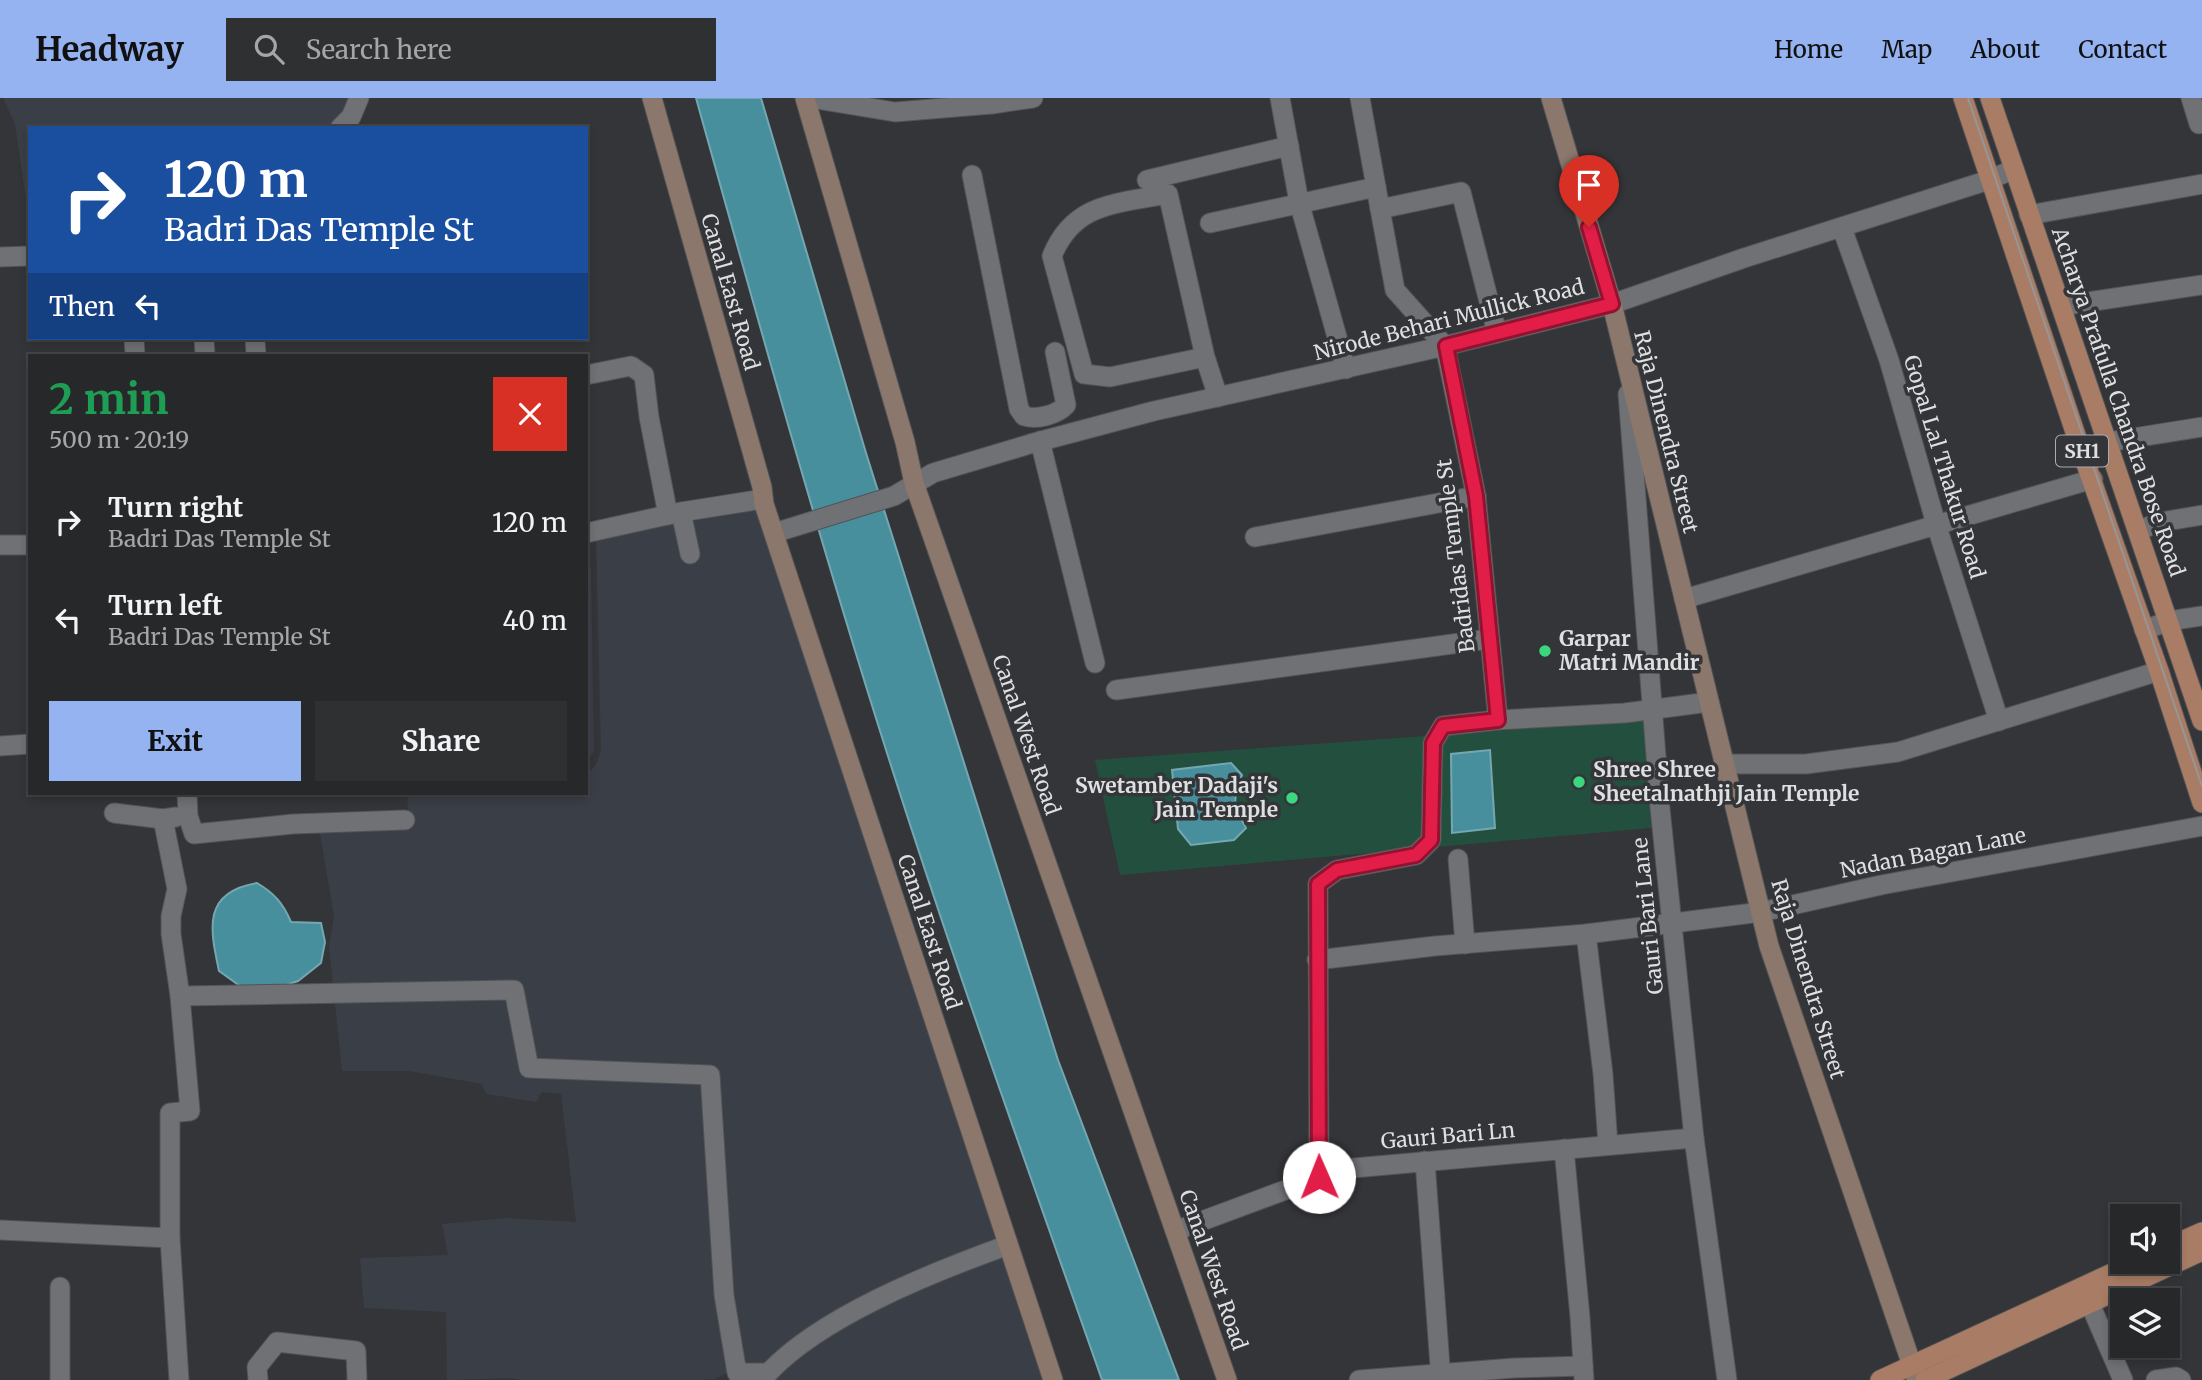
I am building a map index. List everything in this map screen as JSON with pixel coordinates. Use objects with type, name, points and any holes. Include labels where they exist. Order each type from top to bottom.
[{"type":"main road","name":"Canal East Road","points":[[652,98],[758,473],[763,499],[1053,1380]]},
{"type":"main road","name":"Canal West Road","points":[[805,98],[905,442],[914,483],[1227,1380]]},
{"type":"main road","name":"Raja Dinendra Street","points":[[1551,98],[1612,304],[1769,946],[1918,1375]]},
{"type":"main road","name":"SH1","points":[[1963,98],[2202,803]]},
{"type":"main road","name":"Acharya Prafulla Chandra Bose Road","points":[[1990,98],[2202,721]]},
{"type":"main road","points":[[2180,1242],[2202,1232]]},
{"type":"main road","points":[[1880,1380],[1918,1375],[2090,1304],[2202,1251]]},
{"type":"main road","points":[[1918,1375],[2113,1274]]},
{"type":"street","points":[[342,126],[351,117],[359,98]]},
{"type":"street","points":[[810,98],[895,112],[1033,98]]},
{"type":"street","points":[[1280,98],[1299,202],[1346,369]]},
{"type":"street","points":[[1360,98],[1395,290],[1446,346]]},
{"type":"street","points":[[2191,98],[2199,124]]},
{"type":"street","points":[[1147,180],[1289,146]]},
{"type":"street","name":"Nirode Behari Mullick Road","points":[[774,533],[894,496],[933,473],[1213,391],[1346,369],[1612,304],[1744,258],[1989,180],[2014,169]]},
{"type":"street","points":[[972,175],[1019,409],[1035,442],[1095,663]]},
{"type":"street","points":[[1210,223],[1376,187]]},
{"type":"street","points":[[2029,215],[2201,188]]},
{"type":"street","points":[[1380,209],[1461,192],[1497,333]]},
{"type":"street","points":[[1205,357],[1110,377],[1084,374],[1052,256],[1060,237],[1074,220],[1101,207],[1168,194],[1213,391]]},
{"type":"street","name":"Gopal Lal Thakur Road","points":[[1842,228],[1889,360],[1936,524],[1999,721]]},
{"type":"street","points":[[0,257],[28,256]]},
{"type":"street","points":[[2061,306],[2202,285]]},
{"type":"street","name":"Badridas Temple St","points":[[1446,346],[1476,496],[1498,720]]},
{"type":"street","points":[[1024,416],[1030,418],[1060,412],[1066,405],[1055,352]]},
{"type":"street","name":"Gauri Bari Lane","points":[[1625,361],[1672,925],[1694,1138],[1727,1380]]},
{"type":"street","points":[[588,375],[631,366],[643,375],[649,417],[674,513],[690,555]]},
{"type":"street","points":[[1060,412],[1065,435]]},
{"type":"street","points":[[2108,442],[2202,427]]},
{"type":"street","points":[[1684,599],[2093,479]]},
{"type":"street","points":[[1255,537],[1476,496]]},
{"type":"street","points":[[588,532],[674,513],[763,499]]},
{"type":"street","points":[[2139,530],[2161,522],[2202,515]]},
{"type":"street","points":[[0,545],[28,545]]},
{"type":"street","points":[[2144,630],[2169,621],[2202,616]]},
{"type":"street","points":[[1116,690],[1489,639]]},
{"type":"street","points":[[1725,764],[1806,764],[1898,752],[2159,671]]},
{"type":"street","points":[[1319,1177],[1318,884],[1337,870],[1416,855],[1431,840],[1433,743],[1443,726],[1653,710],[1709,702]]},
{"type":"street","points":[[0,746],[28,744]]},
{"type":"street","points":[[187,795],[188,816],[194,834],[293,824],[405,820]]},
{"type":"street","points":[[114,813],[163,819],[188,816]]},
{"type":"street","points":[[163,819],[177,889],[170,916],[171,934],[180,996],[190,1111],[170,1113],[170,1238],[179,1380]]},
{"type":"street","name":"Nadan Bagan Lane","points":[[1317,960],[1672,925],[1761,912],[1881,885],[2202,826]]},
{"type":"street","points":[[1458,859],[1465,944]]},
{"type":"street","points":[[1586,934],[1603,1074],[1608,1146]]},
{"type":"street","points":[[180,996],[514,990],[529,1068],[710,1075],[724,1295],[737,1373],[765,1377],[776,1363],[830,1324],[918,1281],[1008,1245]]},
{"type":"street","name":"Gauri Bari Ln","points":[[1175,1231],[1342,1169],[1694,1138]]},
{"type":"street","points":[[1359,1380],[1583,1373],[1564,1149]]},
{"type":"street","points":[[1425,1161],[1441,1377]]},
{"type":"street","points":[[0,1230],[170,1238]]},
{"type":"street","points":[[60,1287],[60,1380]]},
{"type":"street","points":[[2090,1304],[2123,1380]]},
{"type":"street","points":[[258,1380],[257,1367],[276,1342],[356,1351],[357,1380]]},
{"type":"street","points":[[2157,1380],[2176,1377],[2181,1380]]},
{"type":"shaded area","points":[[3,98],[351,98],[347,114],[333,126],[28,126],[28,213],[15,124]]},
{"type":"shaded area","points":[[759,505],[1004,1243],[908,1281],[766,1369],[739,1368],[714,1379],[700,1380],[447,1380],[446,1312],[364,1308],[360,1258],[448,1255],[442,1224],[505,1218],[576,1222],[561,1094],[542,1092],[536,1102],[486,1094],[482,1084],[409,1071],[342,1071],[329,946],[334,916],[319,828],[409,826],[407,795],[588,795],[588,771],[595,766],[601,752],[596,536]]},
{"type":"shaded area","points":[[591,568],[594,752],[588,759],[588,569]]},
{"type":"shaded area","points":[[1004,1256],[1045,1380],[772,1380],[831,1330],[927,1286]]},
{"type":"green space","points":[[1646,720],[1651,828],[1120,875],[1095,760]]},
{"type":"water","points":[[696,98],[761,98],[866,453],[1058,1060],[1179,1380],[1102,1380],[965,989],[861,672]]},
{"type":"water","points":[[1490,750],[1495,828],[1452,833],[1451,754]]},
{"type":"water","points":[[1231,763],[1242,775],[1235,802],[1246,828],[1234,840],[1191,845],[1178,829],[1172,770]]},
{"type":"water","points":[[257,883],[277,899],[291,922],[321,923],[325,942],[321,963],[298,981],[283,986],[240,986],[219,971],[213,941],[214,915],[218,904],[239,888]]},
{"type":"tram line","points":[[1968,98],[2202,786]]},
{"type":"place","name":"Garpar Matri Mandir","points":[[1545,651]]},
{"type":"place","name":"Shree Shree Sheetalnathji Jain Temple","points":[[1579,782]]},
{"type":"place","name":"Swetamber Dadaji's Jain Temple","points":[[1292,798]]},
{"type":"route","points":[[1319,1177],[1318,884],[1337,870],[1416,855],[1431,840],[1433,743],[1443,726],[1498,720],[1476,496],[1446,346],[1612,304],[1589,227]]}]
